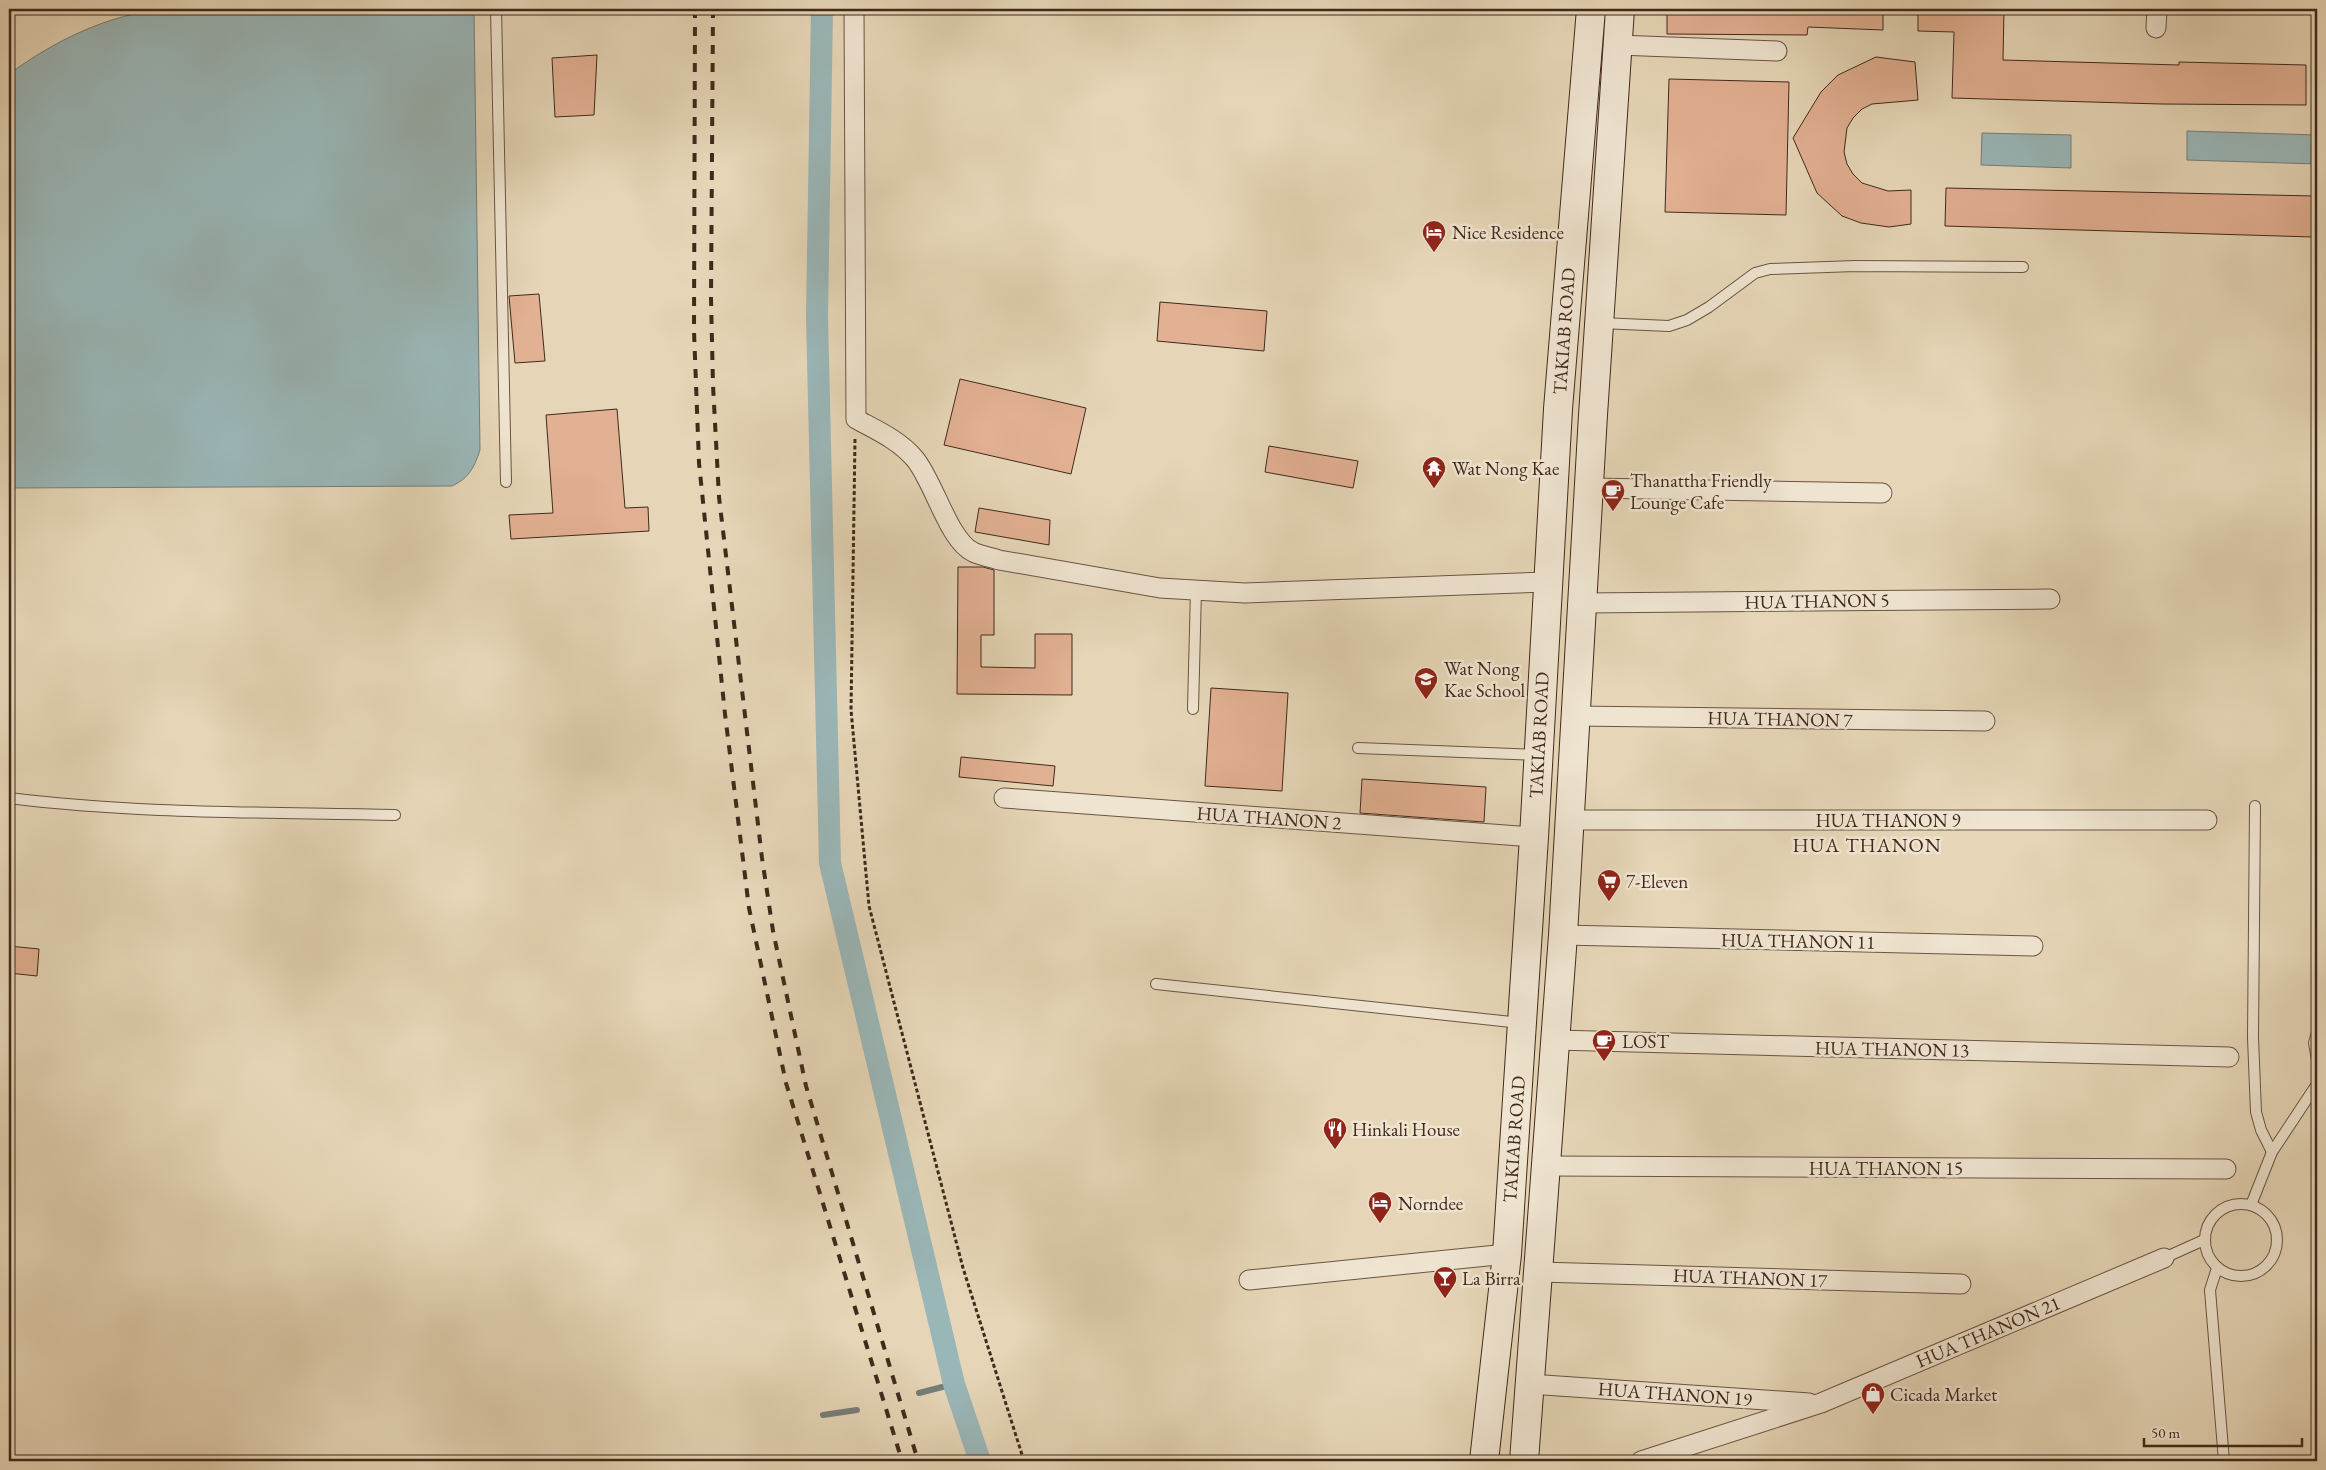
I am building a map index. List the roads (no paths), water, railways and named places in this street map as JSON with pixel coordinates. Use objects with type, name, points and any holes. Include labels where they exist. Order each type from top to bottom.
[{"type":"street","points":[[854,9],[856,419],[897,441],[916,460],[940,500],[954,532],[964,546],[974,552],[999,560],[1160,588],[1245,593],[1547,582]]},
{"type":"street","name":"TAKIAB ROAD","points":[[1484,1461],[1496,1336],[1507,1254],[1534,837],[1537,755],[1558,409],[1590,9]]},
{"type":"street","name":"TAKIAB ROAD","points":[[1524,1461],[1563,935],[1599,323],[1620,9]]},
{"type":"street","points":[[2156,28],[2157,9]]},
{"type":"street","points":[[1617,45],[1777,51]]},
{"type":"street","points":[[1590,488],[1882,493]]},
{"type":"street","name":"HUA THANON 5","points":[[1583,607],[2050,599]]},
{"type":"street","points":[[1546,611],[1583,607]]},
{"type":"street","name":"HUA THANON 7","points":[[1575,716],[1984,721]]},
{"type":"street","name":"HUA THANON 2","points":[[1004,798],[1534,837]]},
{"type":"street","name":"HUA THANON 9","points":[[1569,820],[2207,820]]},
{"type":"street","name":"HUA THANON 11","points":[[1563,935],[2033,946]]},
{"type":"street","name":"HUA THANON 13","points":[[1555,1040],[2229,1057]]},
{"type":"street","name":"HUA THANON 15","points":[[1547,1166],[2226,1169]]},
{"type":"street","points":[[1249,1280],[1507,1254]]},
{"type":"street","name":"HUA THANON 21","points":[[1641,1461],[1821,1404],[2164,1258]]},
{"type":"street","name":"HUA THANON 17","points":[[1539,1272],[1962,1284]]},
{"type":"street","points":[[1496,1336],[1533,1339]]},
{"type":"street","name":"HUA THANON 19","points":[[1529,1384],[1821,1404]]},
{"type":"lane","points":[[496,9],[506,482]]},
{"type":"lane","points":[[1599,323],[1669,326],[1687,320],[1709,307],[1755,273],[1770,269],[1855,266],[2023,267]]},
{"type":"lane","points":[[1193,709],[1196,590]]},
{"type":"lane","points":[[1358,748],[1537,755]]},
{"type":"lane","points":[[9,798],[45,802],[173,809],[396,815]]},
{"type":"lane","points":[[2255,806],[2253,1038],[2256,1112],[2260,1130],[2272,1152]]},
{"type":"lane","points":[[1156,984],[1521,1024]]},
{"type":"lane","points":[[2317,1032],[2314,1043],[2317,1060]]},
{"type":"lane","points":[[2251,1205],[2272,1152],[2317,1084]]},
{"type":"lane","points":[[2251,1205],[2262,1210],[2270,1219],[2276,1229],[2278,1241],[2276,1252],[2270,1263],[2261,1271],[2250,1276],[2238,1277],[2227,1274],[2217,1268],[2206,1250],[2204,1240],[2206,1229],[2211,1219],[2219,1211],[2229,1206],[2251,1205]]},
{"type":"lane","points":[[2164,1258],[2204,1240]]},
{"type":"lane","points":[[2217,1268],[2210,1290],[2224,1461]]},
{"type":"water","points":[[164,9],[474,9],[480,450],[470,472],[463,480],[452,486],[9,488],[9,74],[45,50],[102,23],[143,12]]},
{"type":"water","points":[[2187,131],[2317,135],[2317,164],[2187,160]]},
{"type":"water","points":[[1982,133],[2071,135],[2071,168],[1981,165]]},
{"type":"waterway","points":[[822,9],[817,317],[830,863],[954,1384],[980,1461]]},
{"type":"waterway","points":[[919,1393],[954,1384]]},
{"type":"waterway","points":[[823,1415],[857,1410]]},
{"type":"railway","points":[[695,9],[694,331],[699,463],[725,714],[749,908],[786,1083],[902,1461]]},
{"type":"railway","points":[[713,9],[711,298],[719,497],[762,858],[773,931],[806,1086],[918,1461]]},
{"type":"place","name":"Nice Residence","points":[[1434,253]]},
{"type":"place","name":"Wat Nong Kae","points":[[1434,489]]},
{"type":"place","name":"Thanattha Friendly Lounge Cafe","points":[[1613,512]]},
{"type":"place","name":"Wat Nong Kae School","points":[[1426,700]]},
{"type":"place","name":"7-Eleven","points":[[1609,902]]},
{"type":"place","name":"LOST","points":[[1604,1062]]},
{"type":"place","name":"Hinkali House","points":[[1335,1150]]},
{"type":"place","name":"Norndee","points":[[1380,1224]]},
{"type":"place","name":"La Birra","points":[[1445,1299]]},
{"type":"place","name":"Cicada Market","points":[[1873,1415]]},
{"type":"district","name":"HUA THANON","points":[[1867,845]]}]
